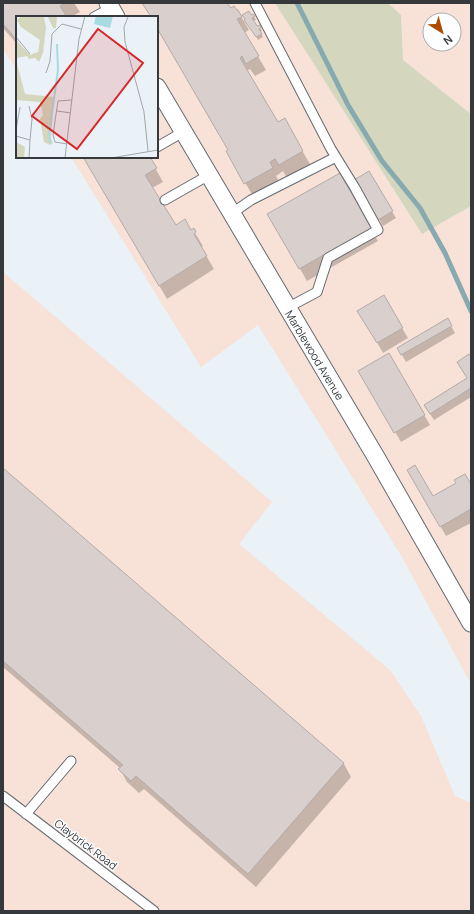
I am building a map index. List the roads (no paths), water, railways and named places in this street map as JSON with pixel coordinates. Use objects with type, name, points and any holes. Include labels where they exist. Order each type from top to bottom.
[{"type":"street","name":"Marblewood Avenue","points":[[158,89],[376,457],[471,623]]},
{"type":"lane","points":[[255,3],[336,156],[378,230],[328,258],[317,292],[287,308]]},
{"type":"lane","points":[[96,16],[112,9]]},
{"type":"lane","points":[[158,146],[183,132]]},
{"type":"lane","points":[[231,214],[251,200],[336,156]]},
{"type":"lane","points":[[165,200],[209,175]]},
{"type":"lane","points":[[26,814],[71,761]]},
{"type":"lane","name":"Claybrick Road","points":[[3,796],[154,911]]},
{"type":"waterway","points":[[297,3],[348,105],[382,161],[420,208],[445,253],[471,311]]}]
